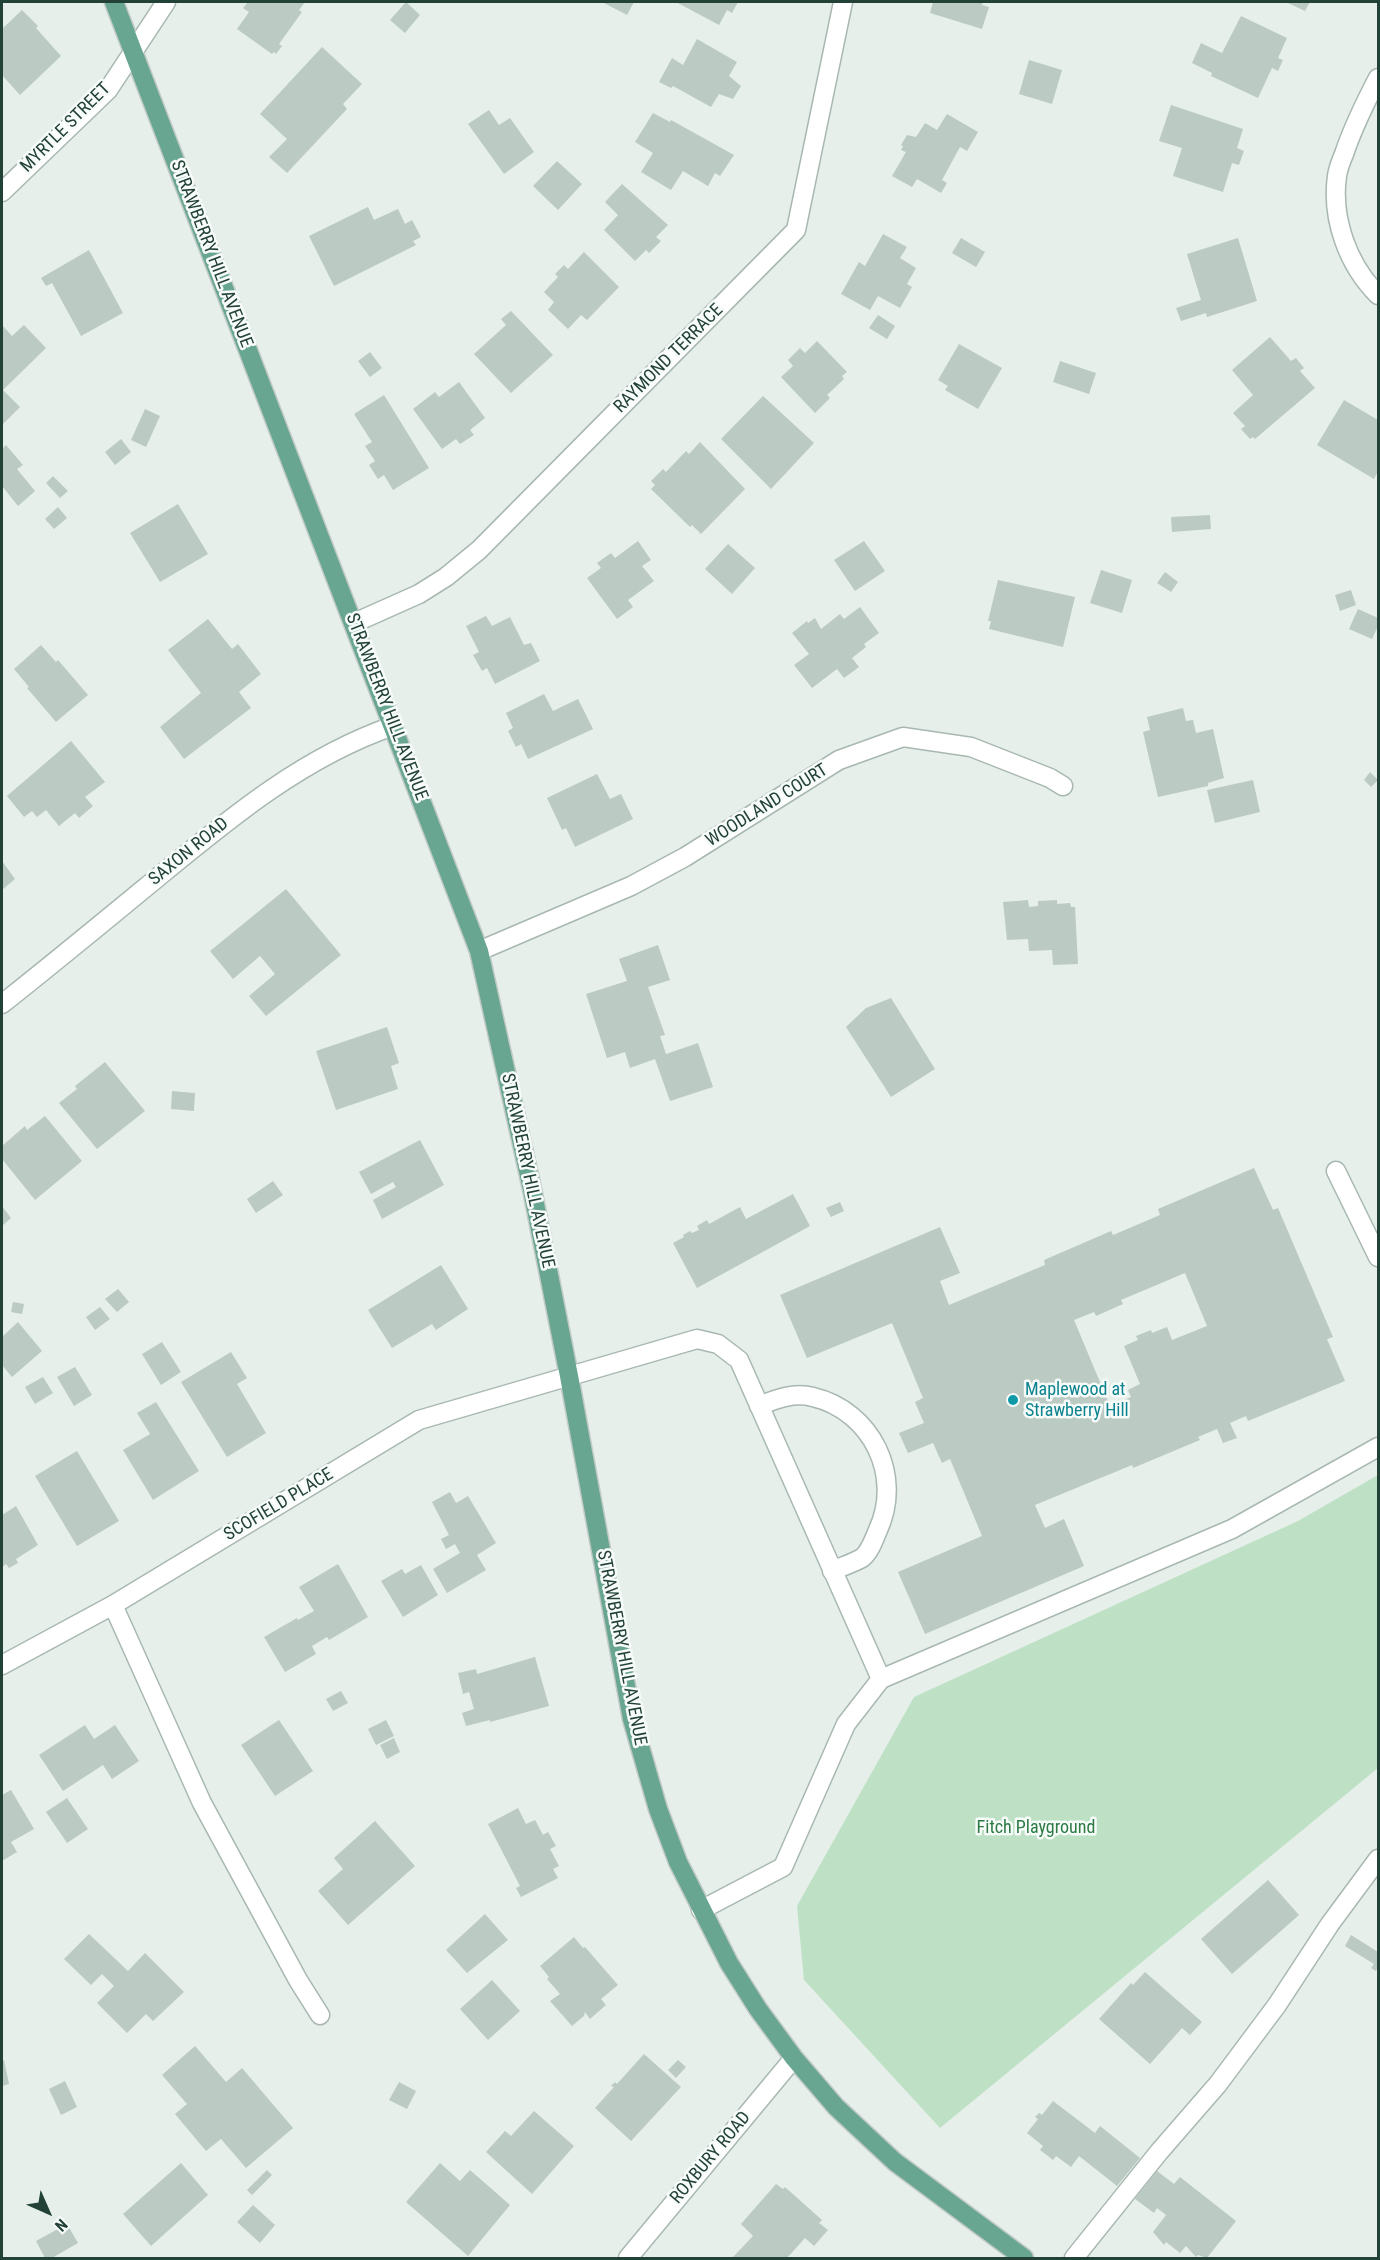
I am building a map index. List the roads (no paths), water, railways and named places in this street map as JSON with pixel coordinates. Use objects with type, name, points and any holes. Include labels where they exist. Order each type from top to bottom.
[{"type":"main road","name":"STRAWBERRY HILL AVENUE","points":[[114,2],[480,951],[532,1189],[632,1719],[658,1809],[678,1862],[729,1963],[758,2009],[836,2108],[895,2162],[1024,2259]]},
{"type":"street","name":"MYRTLE STREET","points":[[2,192],[108,90],[166,2]]},
{"type":"street","name":"RAYMOND TERRACE","points":[[354,623],[419,594],[446,577],[478,550],[796,230],[843,2]]},
{"type":"street","points":[[1378,78],[1354,123],[1336,175],[1336,209],[1343,241],[1358,268],[1378,295]]},
{"type":"street","name":"SAXON ROAD","points":[[2,1005],[254,801],[332,751],[362,736],[393,726]]},
{"type":"street","name":"WOODLAND COURT","points":[[480,951],[631,886],[685,857],[839,760],[903,736],[971,747],[1050,778],[1063,786]]},
{"type":"street","points":[[1336,1171],[1378,1257]]},
{"type":"street","name":"SCOFIELD PLACE","points":[[2,1665],[113,1605],[419,1420],[697,1339],[718,1344],[739,1360],[880,1679]]},
{"type":"street","points":[[759,1406],[784,1396],[812,1396],[836,1406],[858,1421],[874,1441],[885,1464],[888,1492],[883,1521],[872,1544],[863,1557],[832,1571]]},
{"type":"street","points":[[701,1910],[783,1867],[846,1724],[880,1679],[1232,1528],[1378,1447]]},
{"type":"street","points":[[113,1605],[202,1803],[298,1980],[320,2014]]},
{"type":"street","points":[[1074,2259],[1159,2152],[1218,2084],[1277,2005],[1330,1924],[1378,1859]]},
{"type":"street","name":"ROXBURY ROAD","points":[[628,2259],[795,2058]]},
{"type":"place","name":"Maplewood at Strawberry Hill","points":[[1013,1400]]},
{"type":"park label","name":"Fitch Playground","points":[[1036,1828]]}]
